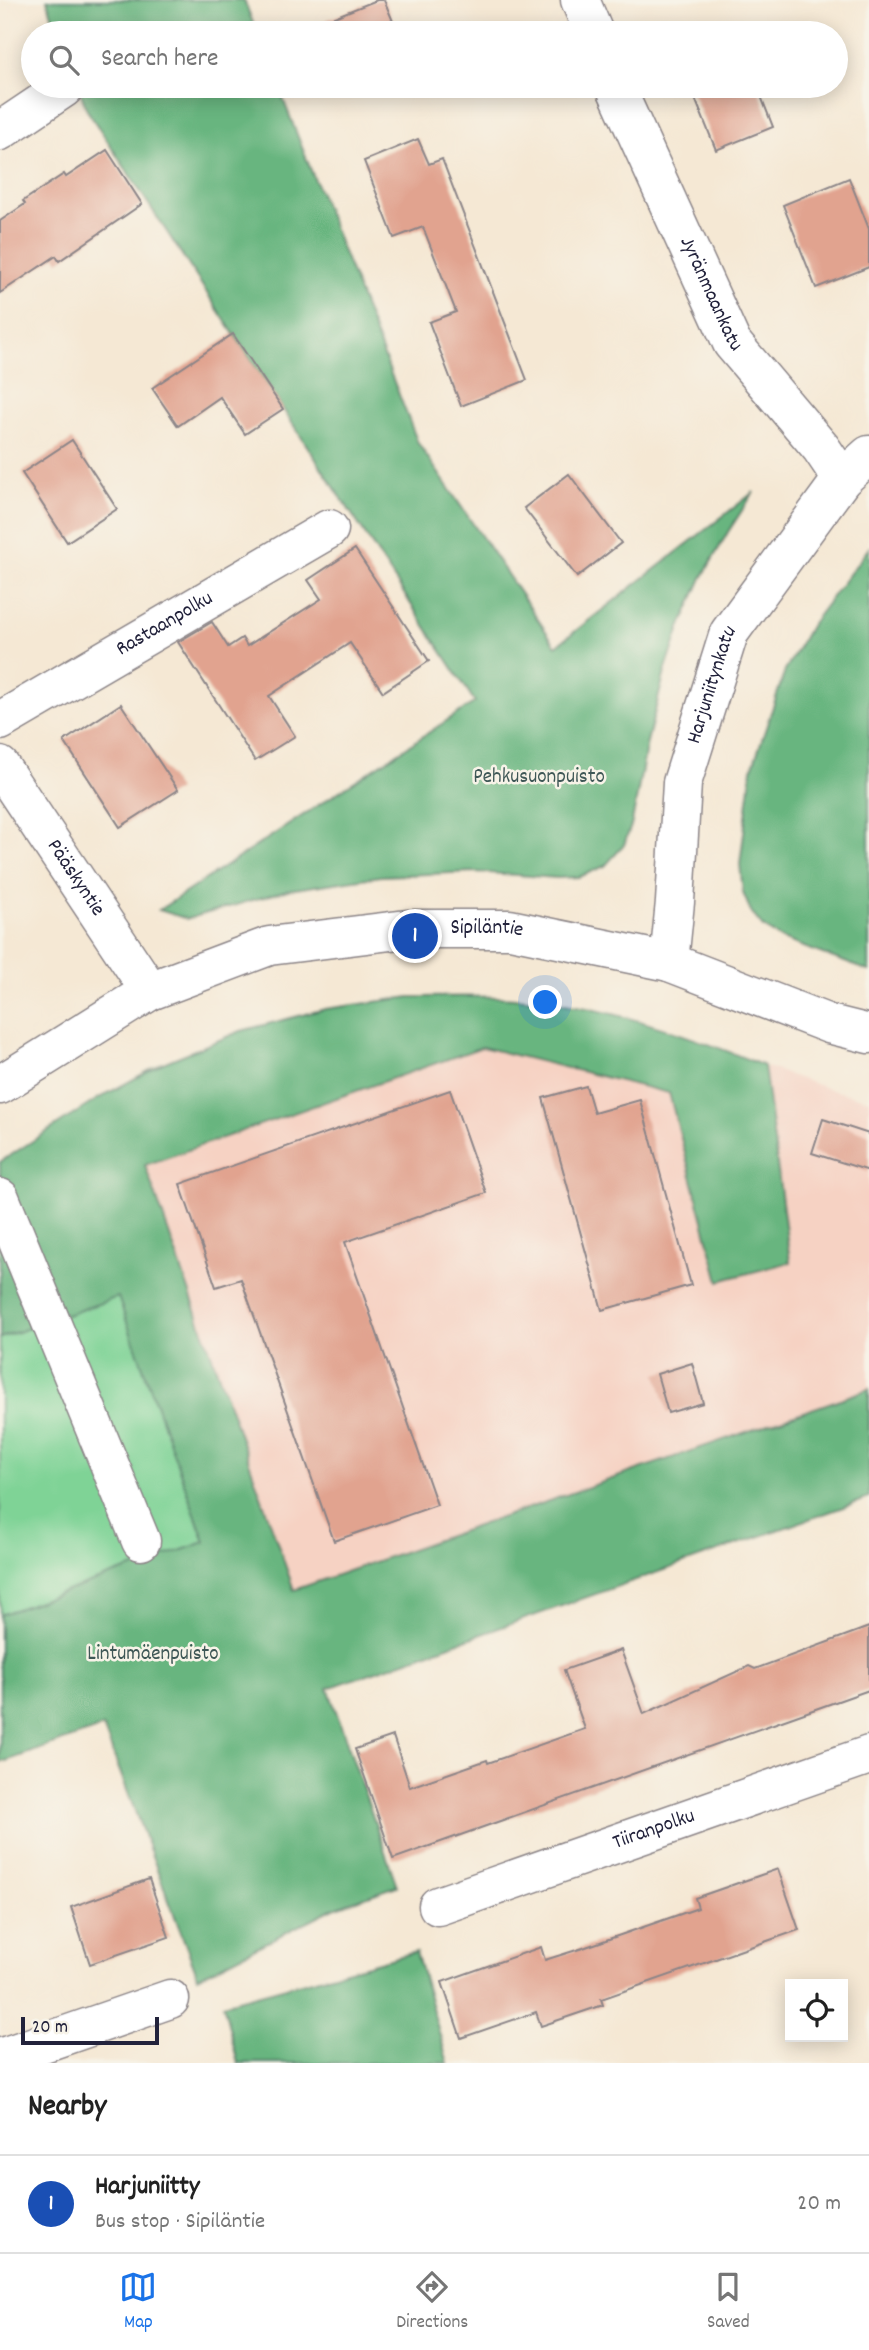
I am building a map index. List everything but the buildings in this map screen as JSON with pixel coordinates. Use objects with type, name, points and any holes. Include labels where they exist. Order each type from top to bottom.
[{"type":"street","points":[[580,0],[589,21]]},
{"type":"street","points":[[0,131],[49,98]]},
{"type":"street","name":"Jyränmaankatu","points":[[620,98],[732,343],[821,448],[855,467]]},
{"type":"street","name":"Harjuniitynkatu","points":[[668,962],[675,902],[682,783],[729,633],[855,467]]},
{"type":"street","name":"Rastaanpolku","points":[[0,721],[329,529]]},
{"type":"street","name":"Pääskyntie","points":[[0,766],[150,991]]},
{"type":"street","name":"Sipiläntie","points":[[0,1084],[150,991],[269,946],[407,929],[510,929],[668,962],[829,1024],[869,1034]]},
{"type":"street","points":[[0,1198],[141,1541]]},
{"type":"street","name":"Tiiranpolku","points":[[438,1906],[869,1755]]},
{"type":"street","points":[[0,2058],[170,1999]]},
{"type":"shaded area","points":[[482,1047],[669,1092],[719,1280],[790,1261],[764,1066],[869,1100],[869,1389],[294,1591],[145,1166]]},
{"type":"green space","points":[[47,0],[244,0],[252,21],[54,21]]},
{"type":"green space","name":"Pehkusuonpuisto","points":[[82,98],[283,98],[418,443],[556,646],[754,492],[702,578],[680,628],[665,672],[647,742],[632,823],[624,845],[605,866],[579,877],[557,878],[475,872],[381,876],[288,890],[187,919],[159,910],[475,702],[87,110]]},
{"type":"green space","points":[[869,548],[869,971],[782,939],[763,927],[751,912],[743,893],[740,864],[752,769],[785,671],[810,626]]},
{"type":"green space","name":"Lintumäenpuisto","points":[[410,997],[496,997],[565,1004],[666,1029],[764,1066],[790,1262],[719,1281],[669,1093],[482,1047],[145,1165],[294,1590],[869,1389],[869,1498],[328,1688],[397,1886],[334,1908],[198,1977],[103,1727],[0,1763],[0,1615],[205,1542],[118,1297],[0,1338],[0,1162],[99,1098],[163,1063],[241,1031],[325,1009]]},
{"type":"green space","points":[[118,1296],[205,1542],[0,1615],[0,1338]]},
{"type":"green space","points":[[416,1952],[448,2063],[238,2063],[223,2004]]},
{"type":"place","name":"Harjuniitty","points":[[415,936]]}]
